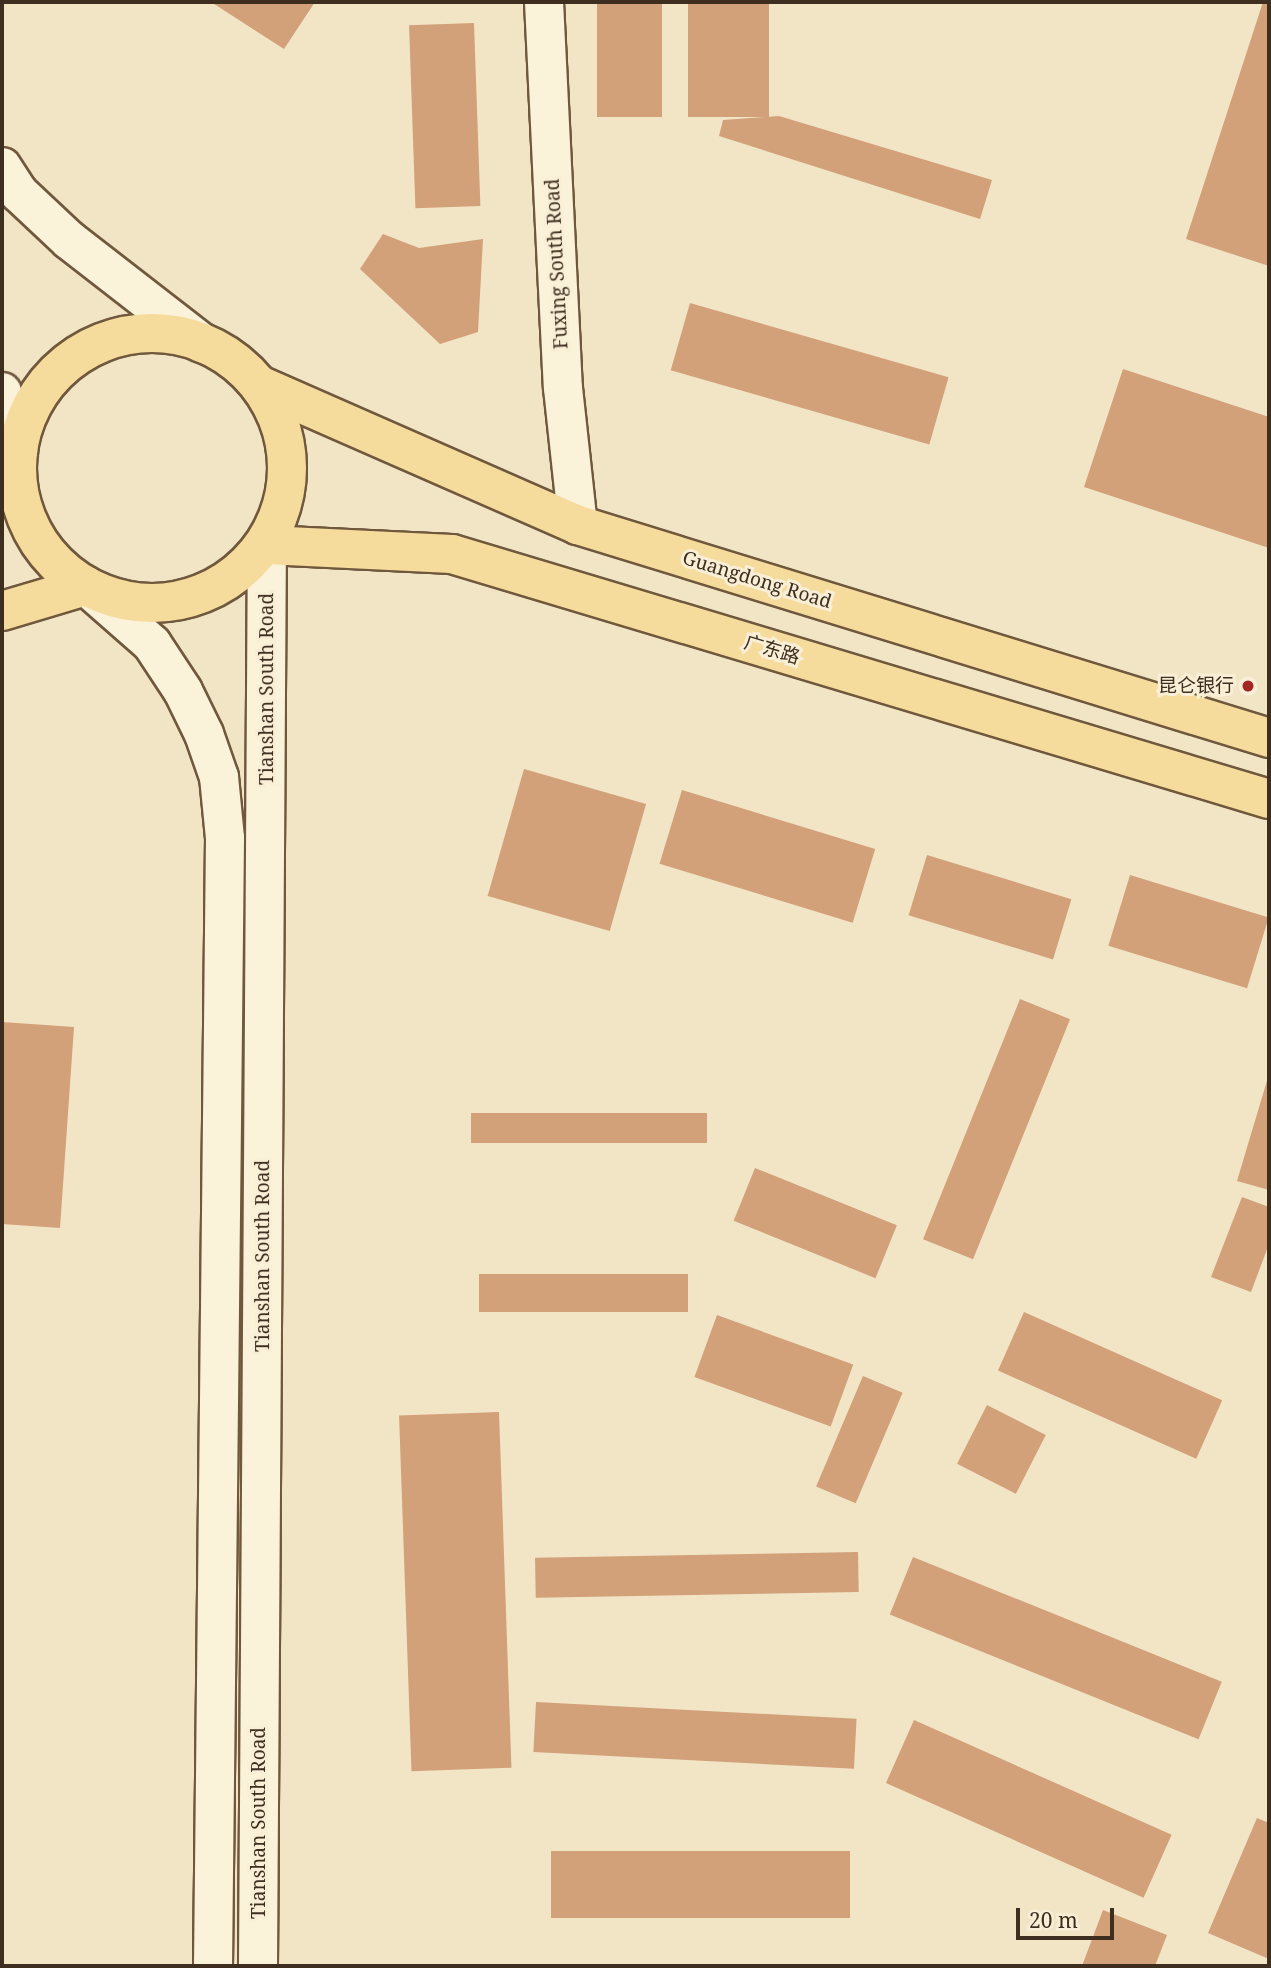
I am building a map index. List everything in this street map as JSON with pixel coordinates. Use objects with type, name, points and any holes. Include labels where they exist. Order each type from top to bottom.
[{"type":"main road","name":"Fuxing South Road","points":[[544,2],[564,388],[578,525]]},
{"type":"main road","points":[[2,167],[19,192],[69,240],[202,343],[233,360],[259,385],[278,419],[287,457],[285,496],[267,545],[230,578],[197,596],[159,603],[121,600],[86,586],[2,611]]},
{"type":"main road","points":[[10,459],[29,412],[51,378],[83,352],[121,337],[162,334],[202,343]]},
{"type":"main road","name":"Guangdong Road","points":[[259,385],[578,525],[1269,738]]},
{"type":"main road","points":[[2,392],[10,459],[31,530],[54,562],[86,586],[152,644],[184,691],[204,734],[219,777],[225,838],[213,1966]]},
{"type":"main road","name":"广东路","points":[[267,545],[452,554],[1269,799]]},
{"type":"main road","name":"Tianshan South Road","points":[[258,1966],[267,545]]},
{"type":"building","points":[[211,2],[315,2],[284,49]]},
{"type":"building","points":[[597,2],[662,2],[662,117],[597,117]]},
{"type":"building","points":[[688,2],[769,2],[769,117],[688,117]]},
{"type":"building","points":[[1263,2],[1269,2],[1269,266],[1186,239]]},
{"type":"building","points":[[474,23],[480,206],[415,208],[409,25]]},
{"type":"building","points":[[779,116],[992,180],[980,219],[719,136],[723,120]]},
{"type":"building","points":[[383,234],[419,248],[483,239],[478,332],[440,344],[360,269]]},
{"type":"building","points":[[690,303],[949,377],[929,444],[671,370]]},
{"type":"building","points":[[1123,369],[1269,417],[1269,548],[1084,487]]},
{"type":"building","points":[[524,769],[646,804],[610,931],[488,896]]},
{"type":"building","points":[[682,790],[875,849],[853,923],[659,864]]},
{"type":"building","points":[[927,855],[1071,899],[1053,959],[909,915]]},
{"type":"building","points":[[1130,875],[1269,917],[1247,988],[1108,946]]},
{"type":"building","points":[[1020,999],[1070,1019],[973,1259],[923,1239]]},
{"type":"building","points":[[2,1022],[74,1027],[60,1228],[2,1224]]},
{"type":"building","points":[[1269,1074],[1269,1190],[1237,1181]]},
{"type":"building","points":[[471,1113],[707,1113],[707,1143],[471,1143]]},
{"type":"building","points":[[755,1168],[897,1225],[876,1278],[734,1221]]},
{"type":"building","points":[[1242,1197],[1269,1207],[1269,1244],[1251,1292],[1211,1277]]},
{"type":"building","points":[[479,1274],[688,1274],[688,1312],[479,1312]]},
{"type":"building","points":[[1024,1312],[1222,1400],[1196,1459],[998,1370]]},
{"type":"building","points":[[717,1315],[853,1365],[831,1427],[694,1377]]},
{"type":"building","points":[[863,1376],[903,1393],[856,1503],[816,1486]]},
{"type":"building","points":[[987,1405],[1046,1435],[1016,1494],[957,1464]]},
{"type":"building","points":[[499,1412],[511,1768],[411,1771],[399,1415]]},
{"type":"building","points":[[858,1552],[859,1592],[536,1598],[535,1558]]},
{"type":"building","points":[[913,1557],[1222,1682],[1199,1739],[890,1614]]},
{"type":"building","points":[[536,1702],[857,1719],[854,1769],[533,1752]]},
{"type":"building","points":[[914,1720],[1172,1835],[1144,1898],[886,1783]]},
{"type":"building","points":[[1257,1818],[1269,1823],[1269,1959],[1208,1933]]},
{"type":"building","points":[[551,1851],[850,1851],[850,1918],[551,1918]]},
{"type":"building","points":[[1103,1910],[1167,1935],[1155,1966],[1082,1966]]},
{"type":"place","name":"昆仑银行","points":[[1248,686]]}]
